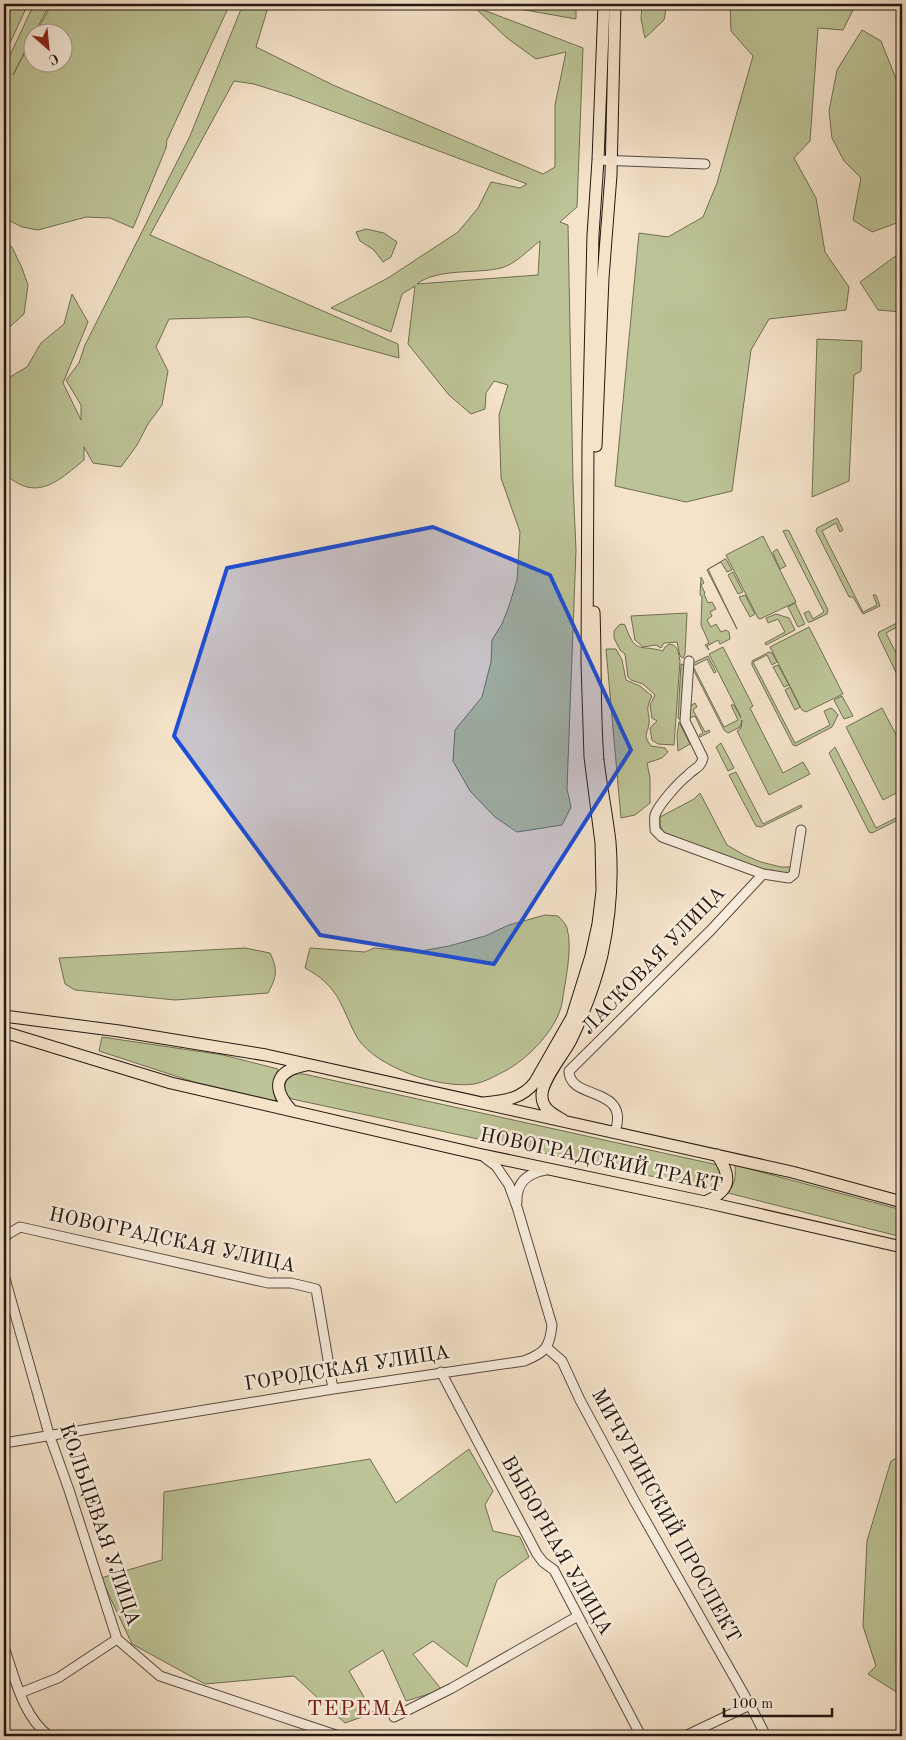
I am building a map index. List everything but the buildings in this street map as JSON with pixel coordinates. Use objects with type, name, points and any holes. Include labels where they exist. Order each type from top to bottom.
[{"type":"main road","points":[[484,1103],[506,1101],[530,1088],[572,1017],[598,924],[602,891],[601,843],[590,757],[587,663],[588,443],[592,264],[604,4]]},
{"type":"main road","points":[[563,1120],[544,1107],[542,1091],[570,1042],[585,1009],[608,931],[610,897],[610,843],[598,759],[594,598],[596,445],[612,160],[615,4]]},
{"type":"main road","points":[[4,1016],[129,1033],[266,1055],[792,1172],[902,1202]]},
{"type":"main road","name":"НОВОГРАДСКИЙ ТРАКТ","points":[[4,1032],[171,1083],[478,1154],[902,1246]]},
{"type":"main road","points":[[292,1111],[283,1102],[278,1091],[278,1081],[283,1073],[308,1064]]},
{"type":"main road","points":[[705,1202],[718,1196],[726,1187],[728,1176],[724,1165],[717,1155]]},
{"type":"street","points":[[598,160],[705,164]]},
{"type":"street","name":"ЛАСКОВАЯ УЛИЦА","points":[[689,661],[685,721],[703,758],[698,768],[689,773],[666,799],[655,815],[655,830],[662,837],[763,874],[789,878],[794,874],[801,830]]},
{"type":"street","name":"ЛАСКОВАЯ УЛИЦА","points":[[615,1132],[618,1118],[612,1104],[607,1098],[572,1082],[569,1077],[569,1071],[711,930],[763,874]]},
{"type":"street","points":[[478,1154],[488,1159],[504,1175],[517,1207],[552,1325],[551,1338],[547,1348]]},
{"type":"street","points":[[517,1207],[519,1184],[526,1177],[536,1172],[550,1170]]},
{"type":"street","name":"НОВОГРАДСКАЯ УЛИЦА","points":[[4,1239],[8,1234],[20,1227],[268,1282],[291,1283],[316,1289],[333,1389]]},
{"type":"street","name":"КОЛЬЦЕВАЯ УЛИЦА","points":[[4,1275],[49,1434],[117,1639],[160,1676],[339,1736]]},
{"type":"street","name":"ГОРОДСКАЯ УЛИЦА","points":[[4,1443],[49,1434],[333,1389],[524,1361],[538,1355],[547,1348]]},
{"type":"street","name":"МИЧУРИНСКИЙ ПРОСПЕКТ","points":[[547,1348],[562,1361],[580,1400],[635,1502],[766,1736]]},
{"type":"street","name":"ВЫБОРНАЯ УЛИЦА","points":[[442,1372],[537,1554],[543,1562],[554,1570],[641,1736]]},
{"type":"street","points":[[394,1717],[452,1688],[578,1616]]},
{"type":"street","points":[[20,1693],[58,1678],[117,1639]]},
{"type":"street","points":[[4,1648],[30,1716],[49,1736]]},
{"type":"street","points":[[685,1736],[750,1705]]},
{"type":"highlighted area","points":[[433,527],[550,575],[631,750],[494,964],[320,935],[174,736],[227,568]]},
{"type":"green space","points":[[4,4],[28,4],[4,56]]},
{"type":"green space","points":[[34,4],[50,4],[40,22],[26,22]]},
{"type":"green space","points":[[52,4],[230,4],[167,140],[166,148],[133,228],[110,218],[86,217],[38,230],[22,227],[4,218],[4,68],[22,30],[22,57],[13,75],[22,58],[22,72],[72,72],[72,22],[42,22]]},
{"type":"green space","points":[[243,4],[269,4],[256,47],[333,85],[543,174],[555,167],[555,105],[566,52],[536,59],[507,38],[473,6],[583,48],[577,207],[560,222],[568,225],[576,550],[567,789],[571,807],[562,825],[517,832],[495,817],[470,791],[453,761],[455,730],[482,697],[491,662],[492,640],[502,624],[517,580],[520,532],[501,478],[499,415],[508,385],[494,381],[486,393],[485,409],[471,414],[449,395],[408,344],[415,286],[402,294],[391,332],[331,308],[388,278],[458,232],[478,208],[491,182],[520,188],[527,184],[292,96],[254,84],[234,81],[150,235],[398,344],[399,358],[248,317],[169,319],[156,347],[168,371],[162,405],[121,467],[93,463],[84,447],[84,460],[65,476],[46,486],[26,487],[4,473],[4,397],[8,378],[27,367],[41,343],[64,324],[72,294],[88,322],[63,383],[81,420],[81,405],[66,380],[79,363],[85,345],[190,136]],"holes":[[[540,241],[538,275],[417,284],[425,279],[446,273],[501,268],[517,260]]]},
{"type":"green space","points":[[491,4],[576,4],[576,19]]},
{"type":"green space","points":[[642,4],[667,4],[664,20],[645,38],[641,19]]},
{"type":"green space","points":[[730,4],[856,4],[843,30],[818,28],[810,141],[794,158],[816,198],[825,252],[849,287],[846,310],[769,319],[751,350],[732,491],[686,502],[615,486],[639,233],[668,237],[703,217],[717,183],[753,56],[731,31]]},
{"type":"green space","points":[[862,30],[881,41],[902,94],[902,221],[872,232],[853,220],[861,178],[844,161],[832,138],[829,111],[837,70]]},
{"type":"green space","points":[[366,229],[384,233],[397,242],[391,257],[383,262],[374,250],[360,241],[356,232]]},
{"type":"green space","points":[[4,242],[12,247],[28,285],[24,314],[4,332]]},
{"type":"green space","points":[[902,253],[902,312],[878,310],[860,282]]},
{"type":"green space","points":[[817,339],[862,341],[861,371],[854,375],[849,481],[812,497]]},
{"type":"green space","points":[[837,518],[843,530],[840,532],[836,523],[822,531],[863,612],[877,605],[873,595],[876,595],[880,606],[863,614],[853,597],[849,597],[816,531],[817,528]]},
{"type":"green space","points":[[783,531],[789,531],[828,610],[827,614],[810,622],[808,622],[804,613],[809,611],[813,619],[824,612]]},
{"type":"green space","points":[[763,536],[796,602],[760,619],[726,555]]},
{"type":"green space","points":[[777,549],[786,566],[780,569],[773,553]]},
{"type":"green space","points":[[726,559],[732,570],[727,572],[721,562],[713,566]]},
{"type":"green space","points":[[708,569],[737,629],[707,570]]},
{"type":"green space","points":[[733,572],[743,592],[738,594],[728,575]]},
{"type":"green space","points":[[701,577],[704,583],[701,585],[708,603],[712,602],[716,609],[710,612],[712,616],[707,620],[711,627],[716,624],[721,632],[726,630],[729,632],[730,639],[720,644],[718,640],[707,646],[709,650],[705,645],[709,643],[701,625],[702,596],[700,595]]},
{"type":"green space","points":[[745,595],[755,614],[750,617],[739,597]]},
{"type":"green space","points":[[795,603],[805,624],[798,627],[788,607]]},
{"type":"green space","points":[[687,613],[685,654],[683,658],[680,656],[677,642],[664,643],[661,648],[656,645],[643,647],[635,640],[631,616]]},
{"type":"green space","points":[[776,614],[789,618],[795,630],[766,645],[765,643],[785,632],[778,619],[768,623],[766,618]]},
{"type":"green space","points":[[899,622],[902,625],[902,631],[899,626],[886,633],[902,665],[902,685],[878,635],[879,632]]},
{"type":"green space","points":[[622,624],[625,625],[632,641],[639,647],[663,651],[669,644],[675,646],[678,650],[680,661],[674,745],[658,744],[652,740],[650,728],[657,721],[652,718],[650,705],[655,695],[643,684],[628,677],[625,654],[620,650],[614,638],[614,631]]},
{"type":"green space","points":[[809,627],[843,694],[806,712],[802,710],[770,647]]},
{"type":"green space","points":[[723,647],[753,706],[750,708],[783,773],[803,762],[810,774],[769,795],[737,731],[741,728],[742,720],[740,727],[728,733],[724,730],[692,667],[693,663],[708,656],[716,672],[714,673],[707,659],[693,666],[724,727],[738,720],[731,705],[734,705],[741,718],[739,713],[709,654]]},
{"type":"green space","points":[[606,649],[616,649],[622,660],[626,680],[640,686],[652,696],[648,708],[647,739],[651,746],[665,748],[668,752],[662,758],[647,763],[650,778],[650,803],[635,815],[621,818]]},
{"type":"green space","points":[[769,652],[772,653],[777,662],[772,665],[767,655],[753,662],[795,743],[830,725],[824,711],[831,708],[838,715],[832,727],[796,746],[793,745],[752,665],[752,661]]},
{"type":"green space","points":[[681,664],[685,665],[682,721],[678,718]]},
{"type":"green space","points":[[778,665],[789,685],[784,687],[773,667]]},
{"type":"green space","points":[[790,687],[800,707],[795,710],[785,690]]},
{"type":"green space","points":[[842,696],[853,716],[844,719],[834,700]]},
{"type":"green space","points":[[695,703],[697,707],[693,710],[705,732],[709,730],[710,732],[700,737],[699,735],[703,733],[695,716],[689,718],[690,706]]},
{"type":"green space","points":[[882,708],[902,746],[902,790],[883,800],[846,727]]},
{"type":"green space","points":[[679,722],[690,744],[678,751],[677,736]]},
{"type":"green space","points":[[721,743],[734,768],[728,771],[716,747]]},
{"type":"green space","points":[[835,747],[876,828],[902,815],[902,818],[872,833],[869,832],[829,753]]},
{"type":"green space","points":[[736,772],[763,824],[801,805],[802,807],[761,827],[756,826],[729,775]]},
{"type":"green space","points":[[700,793],[727,845],[761,862],[781,867],[792,867],[790,873],[781,874],[763,869],[663,833],[660,817],[694,799]]},
{"type":"green space","points":[[545,915],[558,916],[566,926],[569,936],[568,965],[559,1013],[548,1033],[523,1059],[497,1075],[474,1084],[460,1085],[428,1080],[380,1059],[358,1039],[331,988],[321,978],[305,968],[310,948],[365,952],[374,948],[416,952],[449,946],[485,936],[509,925]]},
{"type":"green space","points":[[245,948],[270,953],[275,973],[268,993],[175,1000],[75,990],[65,984],[59,958]]},
{"type":"green space","points":[[102,1037],[223,1055],[278,1069],[274,1085],[276,1101],[194,1082],[99,1051]]},
{"type":"green space","points":[[295,1074],[304,1074],[718,1165],[724,1180],[718,1187],[711,1189],[292,1099],[286,1093],[285,1086],[287,1080]]},
{"type":"green space","points":[[735,1165],[902,1210],[902,1237],[728,1193],[734,1180]]},
{"type":"green space","points":[[469,1449],[493,1491],[485,1505],[493,1531],[520,1537],[529,1557],[497,1580],[467,1667],[433,1641],[413,1654],[442,1690],[406,1701],[383,1650],[349,1671],[373,1713],[345,1723],[294,1676],[205,1684],[132,1644],[101,1578],[162,1560],[164,1492],[370,1459],[396,1503]]},
{"type":"green space","points":[[902,1455],[902,1712],[901,1695],[868,1674],[876,1666],[863,1626],[867,1541],[891,1461]]},
{"type":"district","name":"ТЕРЕМА","points":[[358,1709]]}]
